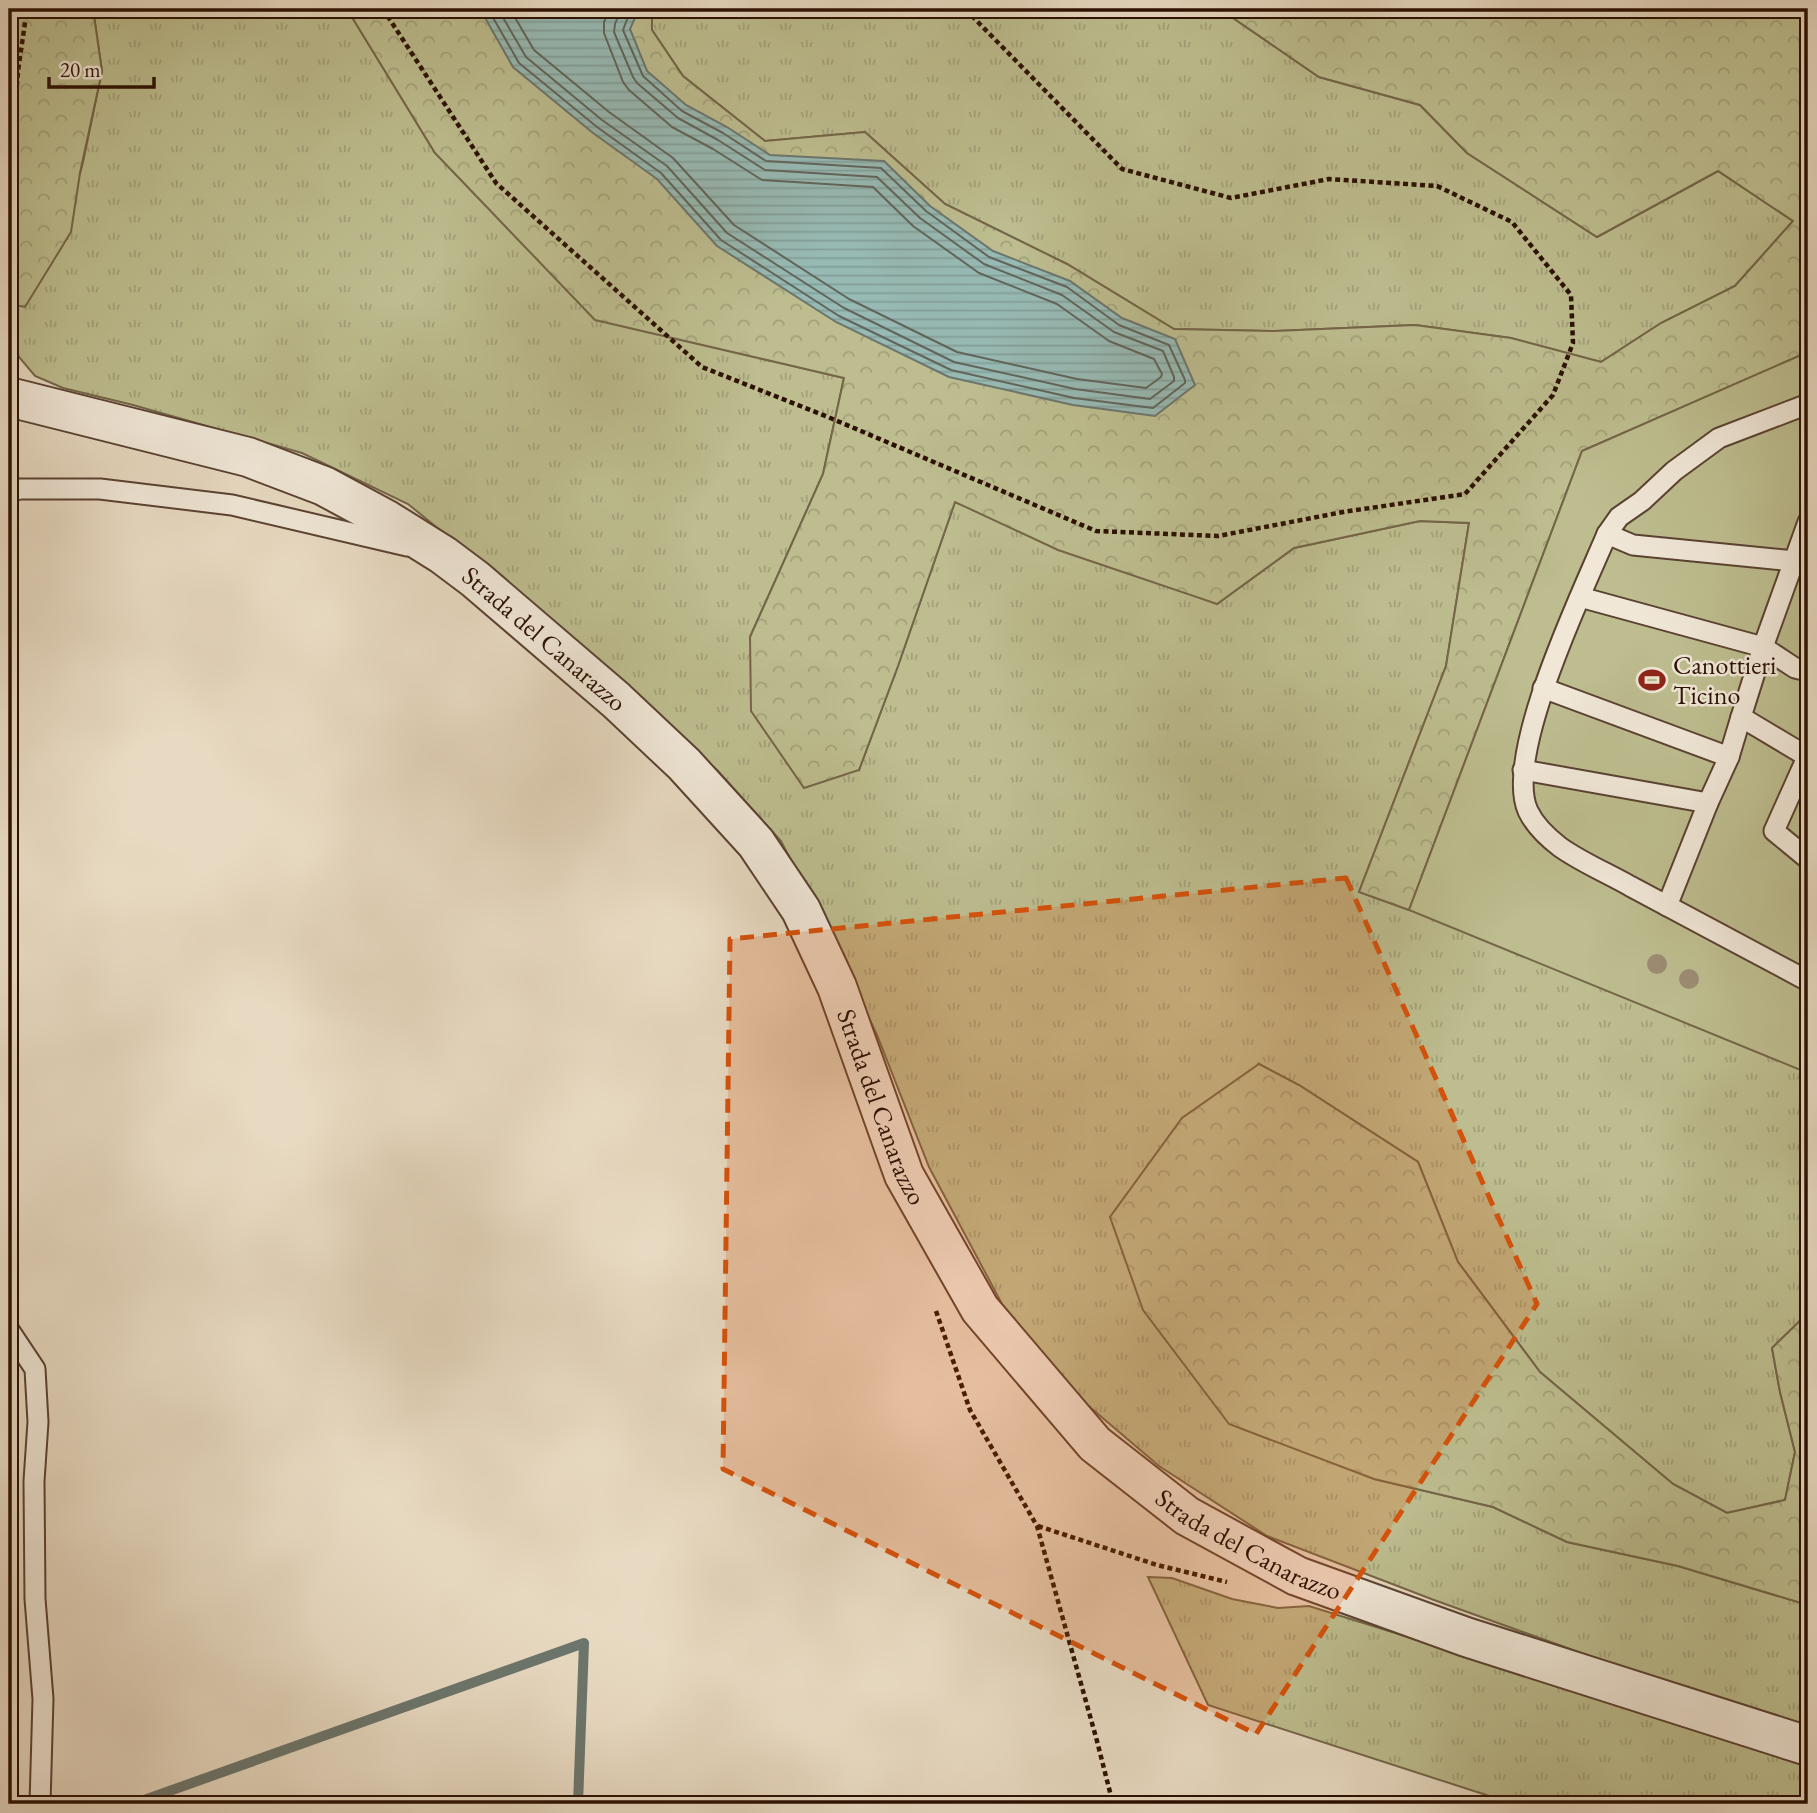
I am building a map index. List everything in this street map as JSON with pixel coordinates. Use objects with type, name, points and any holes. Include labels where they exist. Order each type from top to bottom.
[{"type":"street","name":"Strada del Canarazzo","points":[[9,397],[248,457],[324,486],[387,520],[443,555],[475,579],[616,700],[684,764],[755,843],[801,911],[837,987],[904,1175],[979,1309],[1095,1444],[1187,1516],[1297,1576],[1466,1637],[1808,1746]]},
{"type":"lane","points":[[1808,404],[1718,438],[1619,517],[1607,534],[1543,688],[1523,770],[1528,811],[1542,832],[1563,849],[1808,981]]},
{"type":"lane","points":[[9,492],[20,489],[100,489],[232,505],[443,555]]},
{"type":"lane","points":[[1667,906],[1729,757],[1763,647],[1801,563],[1808,522]]},
{"type":"lane","points":[[1607,534],[1633,545],[1801,563]]},
{"type":"lane","points":[[1580,597],[1763,647],[1795,668],[1808,671]]},
{"type":"lane","points":[[1543,688],[1729,757]]},
{"type":"lane","points":[[1741,717],[1808,756],[1774,831],[1808,859]]},
{"type":"lane","points":[[1523,770],[1708,803]]},
{"type":"lane","points":[[9,1330],[34,1369],[37,1408],[34,1481],[35,1599],[43,1699],[40,1804]]},
{"type":"path","points":[[9,188],[27,9]]},
{"type":"path","points":[[383,9],[496,183],[702,367],[828,417],[1096,531],[1218,536],[1343,512],[1465,494],[1553,395],[1573,343],[1571,295],[1512,222],[1437,186],[1329,179],[1231,198],[1122,169],[967,9]]},
{"type":"path","points":[[935,1310],[970,1410],[1037,1526],[1112,1804]]},
{"type":"path","points":[[1037,1526],[1157,1565],[1232,1584]]},
{"type":"highlighted area","points":[[1346,878],[1537,1304],[1256,1734],[723,1469],[730,939]]},
{"type":"green space","points":[[9,9],[93,9],[102,71],[80,173],[71,232],[25,307],[9,304]]},
{"type":"green space","points":[[93,9],[347,9],[435,153],[595,319],[844,378],[823,474],[750,637],[859,770],[955,502],[1217,604],[1294,548],[1420,521],[1469,523],[1446,666],[1359,892],[1409,910],[1582,451],[1808,352],[1808,1313],[1772,1348],[1795,1452],[1785,1500],[1727,1513],[1673,1484],[1540,1372],[1458,1262],[1418,1162],[1299,1085],[1259,1064],[1374,1479],[1493,1507],[1567,1542],[1678,1566],[1808,1605],[1808,1733],[1434,1600],[1267,1536],[1159,1466],[1071,1391],[1002,1304],[929,1167],[877,1035],[829,933],[781,841],[718,771],[610,672],[408,504],[302,453],[63,388],[35,376],[19,357],[9,333],[10,304],[25,306],[80,173],[102,71]]},
{"type":"green space","points":[[347,9],[652,9],[652,30],[683,76],[765,141],[865,132],[945,204],[1067,264],[1174,329],[1275,331],[1415,325],[1511,338],[1601,362],[1661,323],[1735,286],[1793,221],[1718,171],[1597,237],[1467,153],[1420,105],[1319,77],[1220,9],[1794,9],[1808,18],[1808,352],[1582,451],[1409,910],[1359,892],[1446,666],[1469,523],[1420,521],[1294,548],[1217,604],[1058,550],[955,502],[859,770],[804,788],[751,711],[750,637],[823,474],[844,378],[595,320],[435,153]]},
{"type":"green space","points":[[652,9],[1220,9],[1319,77],[1420,105],[1467,153],[1597,237],[1718,171],[1793,221],[1735,286],[1661,323],[1601,362],[1511,338],[1415,325],[1275,331],[1174,329],[1067,264],[945,204],[865,132],[765,141],[683,76],[652,30]]},
{"type":"green space","name":"Canottieri Ticino","points":[[1808,352],[1808,1073],[1409,910],[1582,451]]},
{"type":"green space","points":[[1259,1064],[1299,1085],[1418,1162],[1458,1262],[1540,1372],[1673,1484],[1727,1513],[1785,1500],[1795,1452],[1772,1348],[1808,1313],[1808,1605],[1678,1566],[1567,1542],[1493,1507],[1374,1479],[1229,1424],[1143,1310],[1110,1217],[1182,1118]]},
{"type":"green space","points":[[1148,1577],[1172,1578],[1232,1599],[1278,1608],[1309,1606],[1808,1762],[1808,1804],[1514,1804],[1208,1705]]},
{"type":"water","points":[[480,9],[639,9],[630,29],[647,71],[686,105],[770,155],[884,161],[930,206],[993,251],[1070,281],[1122,318],[1175,339],[1195,385],[1155,416],[1073,405],[949,377],[836,322],[717,246],[657,179],[593,133],[513,67]]},
{"type":"waterway","points":[[133,1804],[584,1643],[578,1804]]},
{"type":"place","name":"Canottieri Ticino","points":[[1652,680]]}]
